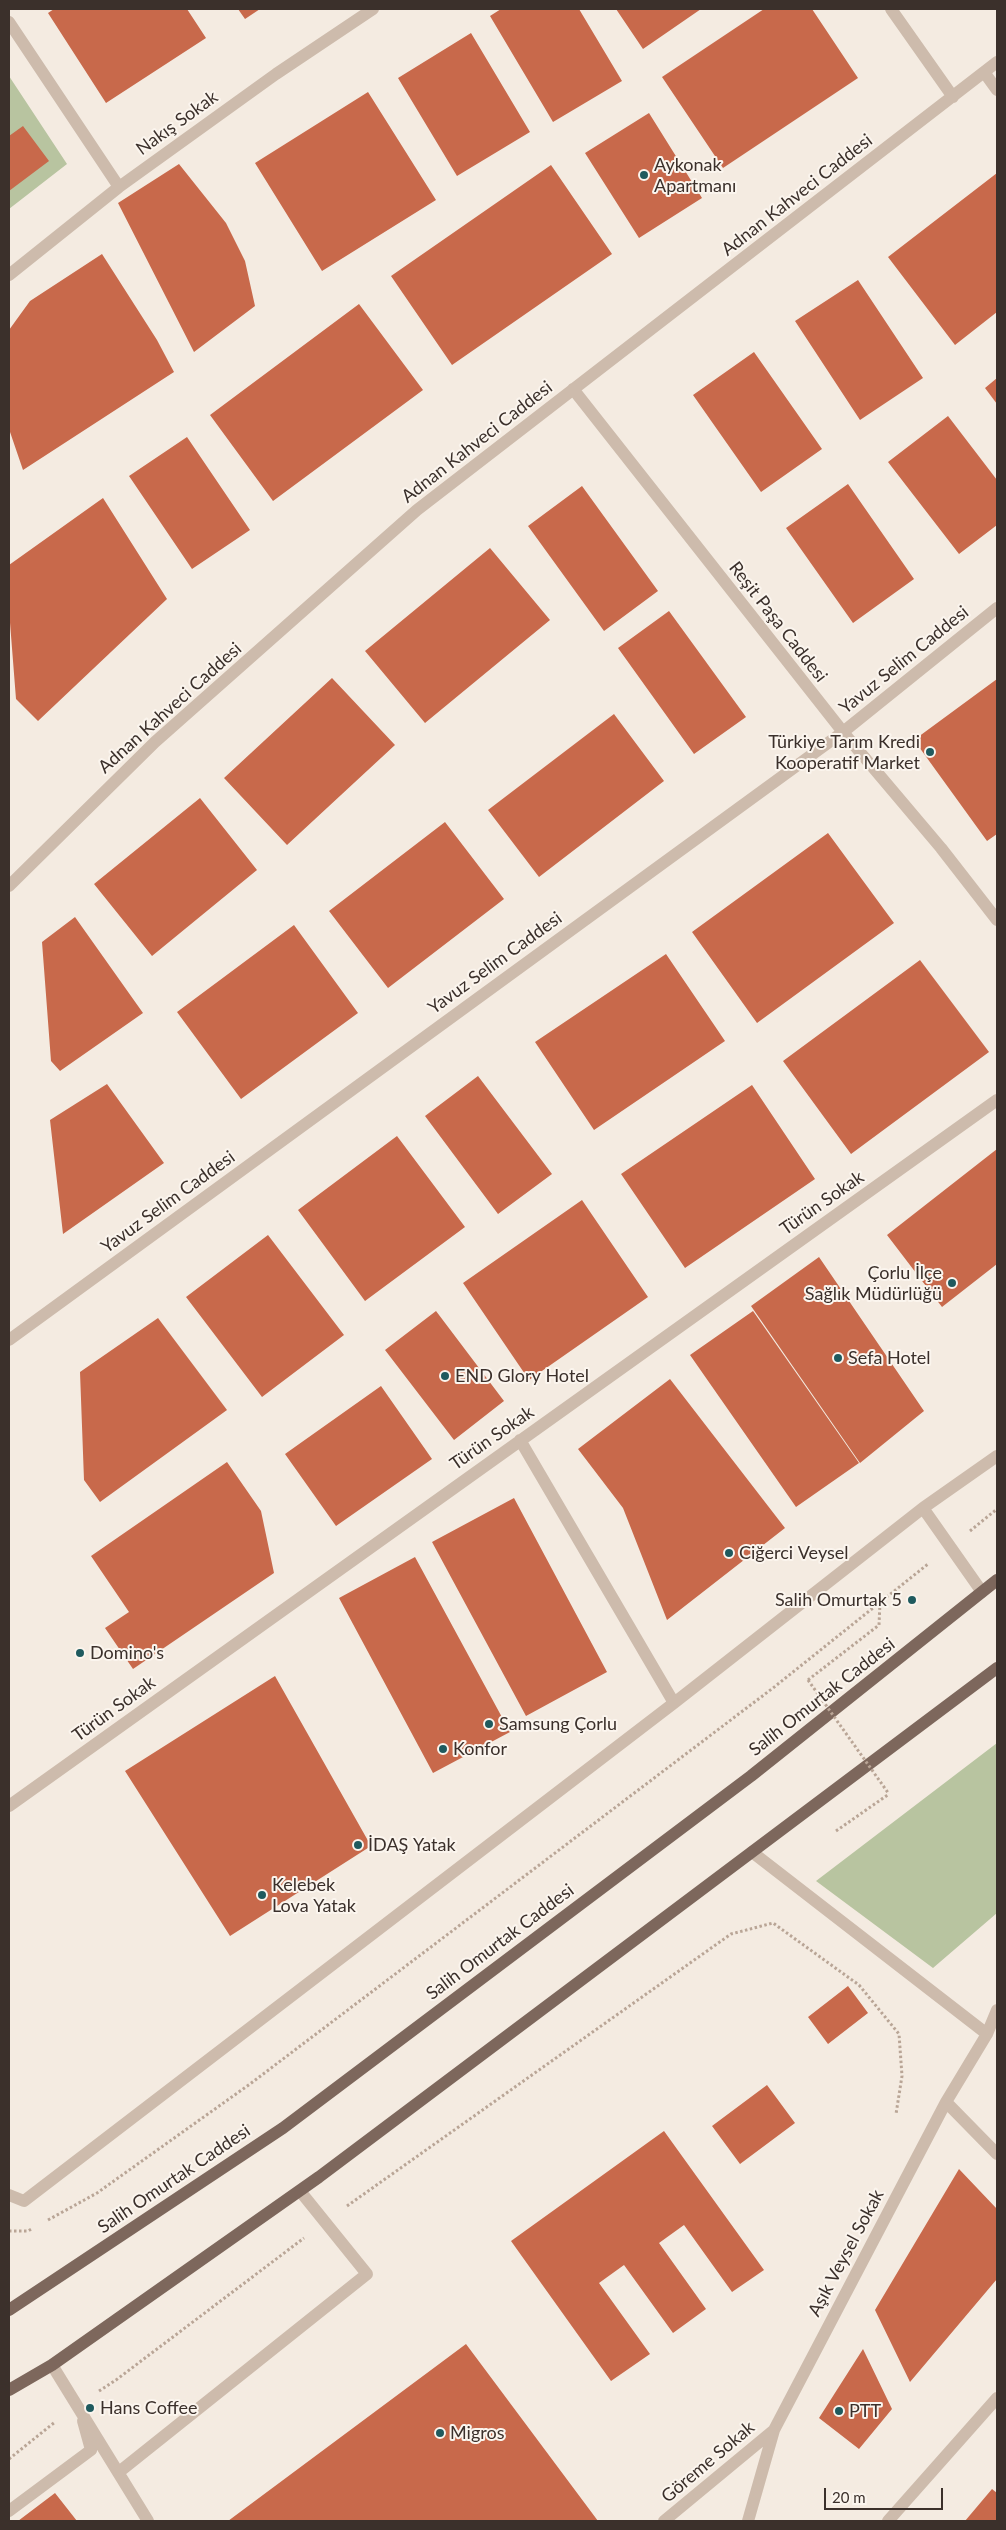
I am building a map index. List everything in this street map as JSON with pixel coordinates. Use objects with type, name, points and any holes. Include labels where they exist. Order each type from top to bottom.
[{"type":"main road","name":"Salih Omurtak Caddesi","points":[[9,2310],[283,2128],[751,1776],[997,1580]]},
{"type":"main road","points":[[9,2390],[52,2365],[300,2191],[997,1668]]},
{"type":"street","name":"Nakış Sokak","points":[[9,275],[119,187],[276,74],[373,9]]},
{"type":"street","points":[[890,9],[953,97]]},
{"type":"street","points":[[9,22],[119,187]]},
{"type":"street","name":"Adnan Kahveci Caddesi","points":[[9,886],[155,742],[417,510],[997,62]]},
{"type":"street","points":[[984,72],[997,90]]},
{"type":"street","name":"Reşit Paşa Caddesi","points":[[573,389],[843,732],[941,848],[997,920]]},
{"type":"street","name":"Yavuz Selim Caddesi","points":[[9,1340],[843,732],[997,608]]},
{"type":"street","name":"Türün Sokak","points":[[9,1806],[997,1100]]},
{"type":"street","points":[[520,1440],[674,1704]]},
{"type":"street","points":[[9,2195],[24,2201],[674,1704],[923,1508],[997,1456]]},
{"type":"street","points":[[923,1508],[982,1592]]},
{"type":"street","points":[[752,1852],[987,2034]]},
{"type":"street","name":"Aşık Veysel Sokak","points":[[748,2521],[774,2430],[946,2102],[987,2034],[997,2010]]},
{"type":"street","points":[[946,2102],[997,2154]]},
{"type":"street","points":[[118,2472],[367,2274],[300,2191]]},
{"type":"street","points":[[52,2365],[78,2404],[148,2521]]},
{"type":"street","points":[[888,2521],[997,2398]]},
{"type":"street","points":[[9,2510],[91,2450],[78,2404]]},
{"type":"street","name":"Göreme Sokak","points":[[664,2521],[774,2430]]},
{"type":"path","points":[[46,2221],[97,2193],[250,2084],[773,1688],[997,1509]]},
{"type":"path","points":[[836,1831],[889,1794],[808,1680],[879,1625],[880,1601]]},
{"type":"path","points":[[9,2459],[78,2404],[116,2380],[325,2223],[731,1934],[773,1924],[859,1985],[899,2034],[902,2076],[896,2114]]},
{"type":"path","points":[[9,2231],[28,2231],[37,2226]]},
{"type":"green space","points":[[9,76],[67,164],[9,209]]},
{"type":"green space","points":[[997,1743],[997,1913],[933,1968],[816,1881]]},
{"type":"building","points":[[54,9],[187,9],[206,38],[106,103],[48,13]]},
{"type":"building","points":[[238,9],[260,9],[245,19]]},
{"type":"building","points":[[501,9],[579,9],[622,81],[553,122],[490,16]]},
{"type":"building","points":[[616,9],[701,9],[643,49]]},
{"type":"building","points":[[764,9],[812,9],[858,78],[723,168],[662,77]]},
{"type":"building","points":[[471,33],[530,132],[457,176],[398,78]]},
{"type":"building","points":[[368,92],[436,200],[322,271],[255,163]]},
{"type":"building","name":"Aykonak Apartmanı","points":[[649,113],[702,198],[639,238],[585,153]]},
{"type":"building","points":[[23,126],[49,161],[9,191],[9,136]]},
{"type":"building","points":[[179,164],[226,223],[245,261],[255,306],[194,352],[118,203]]},
{"type":"building","points":[[551,165],[612,254],[452,365],[391,276]]},
{"type":"building","points":[[997,173],[997,312],[955,345],[888,257]]},
{"type":"building","points":[[102,254],[157,340],[174,372],[23,470],[9,429],[9,330],[30,301]]},
{"type":"building","points":[[858,280],[923,378],[860,420],[795,321]]},
{"type":"building","points":[[359,304],[423,390],[273,501],[210,415]]},
{"type":"building","points":[[754,352],[822,449],[761,492],[693,395]]},
{"type":"building","points":[[997,378],[997,404],[985,388]]},
{"type":"building","points":[[948,416],[997,480],[997,525],[959,554],[888,462]]},
{"type":"building","points":[[187,437],[250,530],[192,569],[129,476]]},
{"type":"building","points":[[848,484],[914,579],[853,623],[786,528]]},
{"type":"building","points":[[582,486],[658,591],[604,631],[528,526]]},
{"type":"building","points":[[103,498],[167,599],[38,721],[16,699],[9,610],[9,565]]},
{"type":"building","points":[[490,548],[550,620],[425,723],[365,651]]},
{"type":"building","points":[[669,611],[746,717],[694,754],[618,648]]},
{"type":"building","points":[[332,678],[395,745],[287,845],[224,778]]},
{"type":"building","points":[[997,679],[997,834],[987,841],[914,740]]},
{"type":"building","points":[[614,714],[664,781],[539,877],[488,810]]},
{"type":"building","points":[[200,798],[257,870],[152,956],[94,884]]},
{"type":"building","points":[[445,822],[504,899],[388,988],[329,911]]},
{"type":"building","points":[[828,833],[894,923],[757,1023],[692,932]]},
{"type":"building","points":[[75,917],[143,1013],[60,1071],[51,1061],[42,942]]},
{"type":"building","points":[[294,925],[358,1013],[241,1099],[177,1012]]},
{"type":"building","points":[[666,954],[725,1041],[594,1130],[535,1042]]},
{"type":"building","points":[[920,960],[989,1052],[851,1154],[783,1061]]},
{"type":"building","points":[[478,1076],[552,1174],[498,1214],[425,1116]]},
{"type":"building","points":[[107,1084],[164,1163],[63,1234],[50,1120]]},
{"type":"building","points":[[752,1085],[815,1179],[685,1268],[621,1174]]},
{"type":"building","points":[[397,1136],[465,1227],[365,1301],[298,1210]]},
{"type":"building","points":[[997,1149],[997,1264],[942,1307],[887,1235]]},
{"type":"building","points":[[582,1200],[648,1297],[529,1380],[463,1283]]},
{"type":"building","points":[[268,1235],[344,1335],[262,1397],[186,1297]]},
{"type":"building","name":"Sefa Hotel","points":[[819,1257],[924,1411],[860,1463],[751,1306]]},
{"type":"building","name":"END Glory Hotel","points":[[436,1311],[504,1401],[454,1440],[385,1350]]},
{"type":"building","points":[[753,1311],[859,1463],[796,1507],[690,1355]]},
{"type":"building","points":[[158,1318],[227,1410],[100,1502],[84,1480],[80,1372]]},
{"type":"building","points":[[670,1379],[785,1528],[667,1620],[623,1508],[578,1449]]},
{"type":"building","points":[[381,1386],[432,1459],[336,1526],[285,1454]]},
{"type":"building","points":[[227,1462],[261,1511],[274,1573],[133,1669],[105,1628],[129,1612],[91,1556]]},
{"type":"building","points":[[514,1498],[607,1672],[526,1716],[432,1542]]},
{"type":"building","points":[[415,1557],[510,1732],[433,1773],[339,1598]]},
{"type":"building","points":[[275,1676],[371,1846],[230,1936],[125,1771]]},
{"type":"building","points":[[848,1986],[868,2013],[828,2044],[808,2017]]},
{"type":"building","points":[[767,2085],[795,2123],[740,2164],[712,2126]]},
{"type":"building","points":[[664,2131],[764,2270],[732,2292],[684,2225],[659,2243],[706,2309],[673,2333],[624,2265],[599,2283],[650,2354],[611,2381],[511,2241]]},
{"type":"building","points":[[959,2169],[997,2209],[997,2279],[910,2382],[875,2310]]},
{"type":"building","name":"Migros","points":[[466,2344],[598,2521],[228,2521]]},
{"type":"building","points":[[863,2349],[892,2409],[859,2449],[819,2418]]},
{"type":"building","points":[[992,2489],[997,2493],[997,2521],[965,2521]]},
{"type":"building","points":[[55,2493],[77,2521],[18,2521]]},
{"type":"place","name":"Aykonak Apartmanı","points":[[644,175]]},
{"type":"place","name":"Türkiye Tarım Kredi Kooperatif Market","points":[[930,752]]},
{"type":"place","name":"Çorlu İlçe Sağlık Müdürlüğü","points":[[952,1283]]},
{"type":"place","name":"Sefa Hotel","points":[[838,1358]]},
{"type":"place","name":"END Glory Hotel","points":[[445,1376]]},
{"type":"place","name":"Ciğerci Veysel","points":[[729,1553]]},
{"type":"place","name":"Salih Omurtak 5","points":[[912,1600]]},
{"type":"place","name":"Domino's","points":[[80,1653]]},
{"type":"place","name":"Samsung Çorlu","points":[[489,1724]]},
{"type":"place","name":"Konfor","points":[[443,1749]]},
{"type":"place","name":"İDAŞ Yatak","points":[[358,1845]]},
{"type":"place","name":"Kelebek Lova Yatak","points":[[262,1895]]},
{"type":"place","name":"Hans Coffee","points":[[90,2408]]},
{"type":"place","name":"PTT","points":[[839,2411]]},
{"type":"place","name":"Migros","points":[[440,2433]]}]
